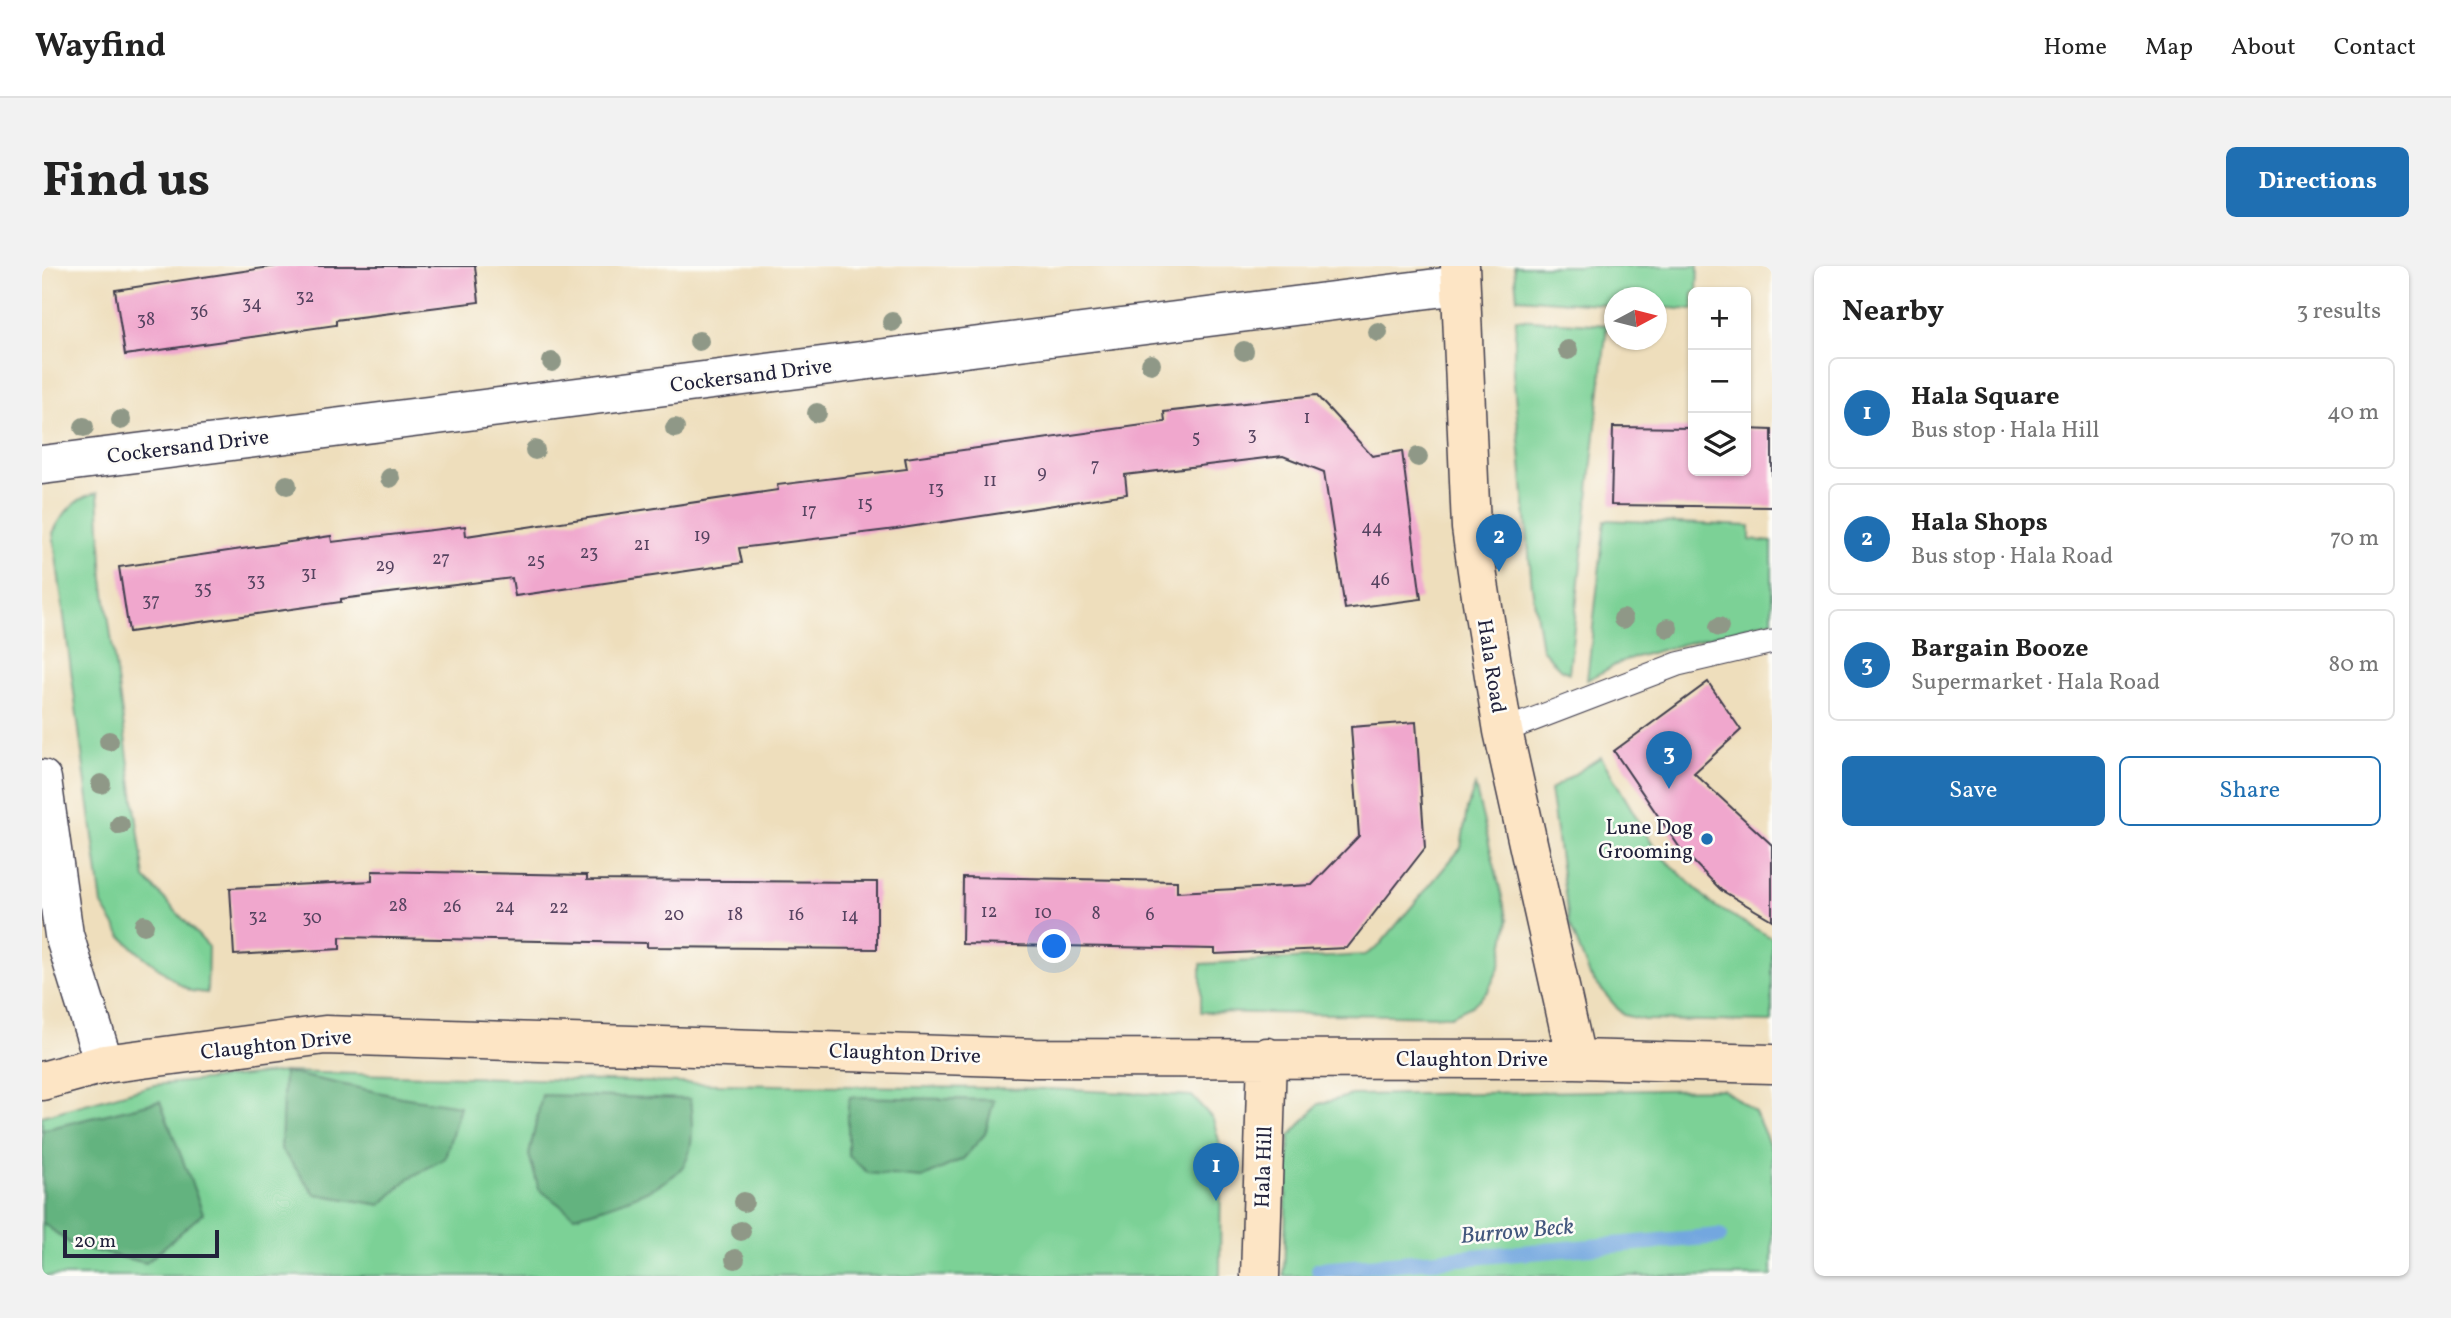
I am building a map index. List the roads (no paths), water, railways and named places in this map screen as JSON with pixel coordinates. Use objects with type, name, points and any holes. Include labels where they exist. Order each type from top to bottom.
[{"type":"street","name":"Cockersand Drive","points":[[42,465],[1460,275]]},
{"type":"street","name":"Hala Road","points":[[1460,275],[1471,528],[1503,731],[1576,1059]]},
{"type":"street","points":[[42,779],[64,935],[104,1064]]},
{"type":"street","name":"Claughton Drive","points":[[42,1081],[104,1064],[325,1035],[1036,1058],[1576,1059],[1772,1063]]},
{"type":"street","name":"Hala Hill","points":[[1260,1276],[1267,1057]]},
{"type":"lane","points":[[1503,731],[1678,664],[1772,642]]},
{"type":"waterway","name":"Burrow Beck","points":[[1319,1270],[1719,1236]]},
{"type":"place","name":"Hala Shops","points":[[1499,572]]},
{"type":"place","name":"Bargain Booze","points":[[1669,789]]},
{"type":"place","name":"Lune Dog Grooming","points":[[1707,839]]},
{"type":"place","name":"Hala Square","points":[[1216,1201]]}]
